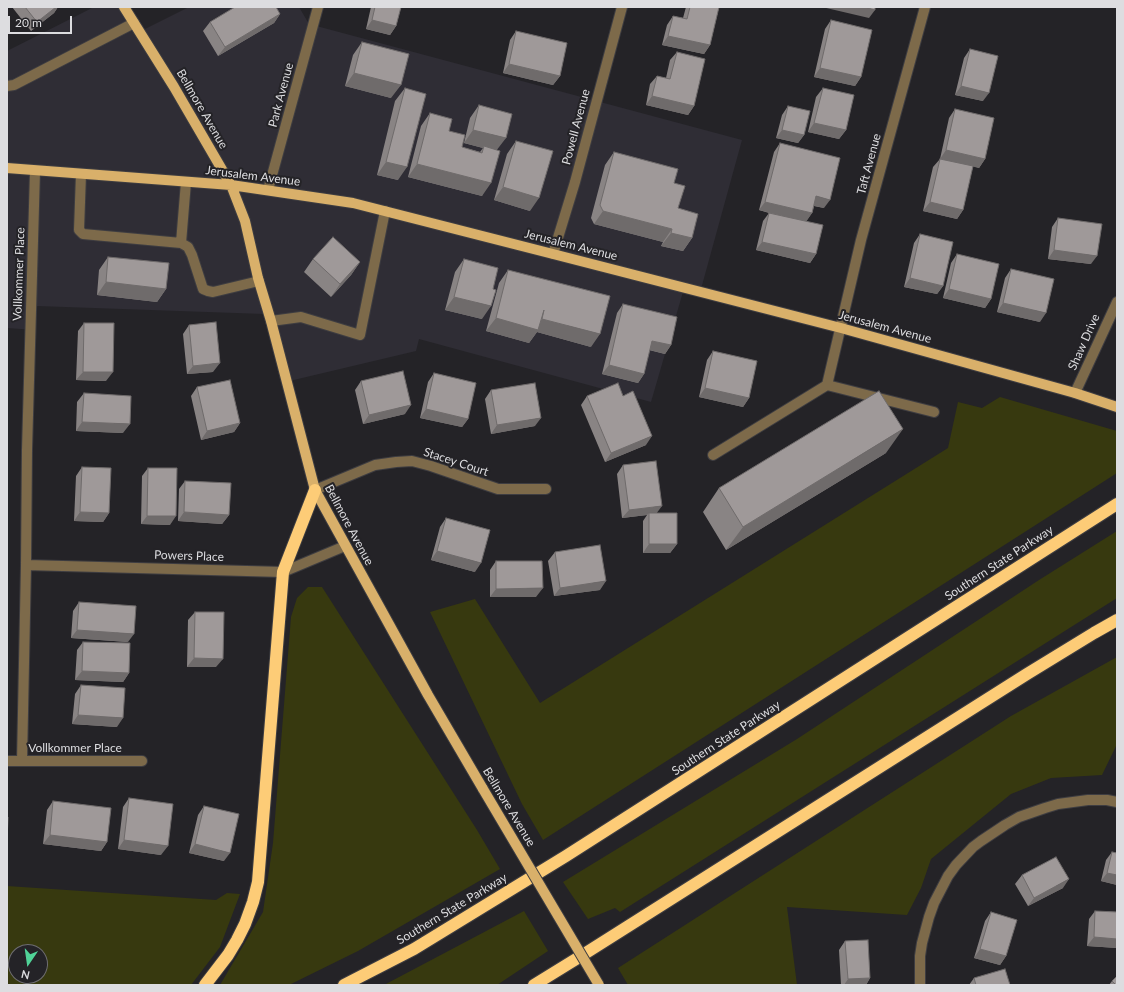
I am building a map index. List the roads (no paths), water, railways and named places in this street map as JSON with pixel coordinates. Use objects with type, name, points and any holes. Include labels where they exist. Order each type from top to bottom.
[{"type":"highway","points":[[206,985],[237,940],[253,902],[258,882],[283,572],[315,490]]},
{"type":"highway","name":"Southern State Parkway","points":[[344,985],[414,949],[566,856],[1117,504]]},
{"type":"highway","points":[[534,985],[1027,674],[1117,620]]},
{"type":"main road","name":"Bellmore Avenue","points":[[124,7],[174,86],[231,185],[245,221],[259,281],[315,490],[424,688],[599,985]]},
{"type":"main road","name":"Jerusalem Avenue","points":[[7,168],[231,185],[353,203],[840,328],[1075,393],[1117,407]]},
{"type":"street","name":"Park Avenue","points":[[268,190],[318,7]]},
{"type":"street","name":"Powell Avenue","points":[[553,254],[575,182],[622,7]]},
{"type":"street","name":"Taft Avenue","points":[[827,385],[861,240],[924,7]]},
{"type":"street","points":[[7,86],[14,85],[134,23]]},
{"type":"street","name":"Vollkommer Place","points":[[35,171],[27,450],[22,761],[142,761]]},
{"type":"street","points":[[81,174],[79,230],[83,234],[182,243],[188,247],[192,255],[204,289],[213,292],[259,281]]},
{"type":"street","points":[[182,243],[186,182]]},
{"type":"street","points":[[270,321],[301,316],[360,335],[385,211]]},
{"type":"street","name":"Shaw Drive","points":[[1075,393],[1117,302]]},
{"type":"street","points":[[712,455],[827,385],[934,412]]},
{"type":"street","name":"Stacey Court","points":[[315,490],[375,465],[412,461],[498,489],[546,489]]},
{"type":"street","name":"Powers Place","points":[[26,565],[283,572],[345,546]]},
{"type":"street","points":[[7,761],[22,761]]},
{"type":"street","points":[[920,985],[920,956],[922,943],[934,903],[948,876],[973,847],[981,840],[1019,817],[1045,808],[1064,803],[1088,800],[1107,800],[1117,802]]}]
